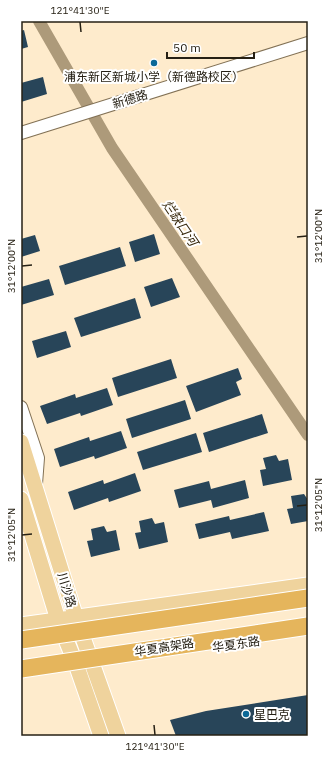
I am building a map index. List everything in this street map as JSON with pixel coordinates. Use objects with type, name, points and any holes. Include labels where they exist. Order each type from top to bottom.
[{"type":"highway","points":[[21,640],[308,598]]},
{"type":"highway","name":"华夏高架路","points":[[21,669],[308,626]]},
{"type":"main road","name":"川沙路","points":[[21,442],[76,618],[118,736]]},
{"type":"main road","name":"川沙路","points":[[21,499],[58,620],[77,667],[101,736]]},
{"type":"main road","points":[[21,625],[308,585]]},
{"type":"main road","name":"华夏东路","points":[[21,676],[308,634]]},
{"type":"street","name":"新德路","points":[[21,133],[308,43]]},
{"type":"street","points":[[21,407],[38,458],[35,487]]},
{"type":"building","points":[[24,30],[28,47],[21,49],[21,31]]},
{"type":"building","points":[[43,77],[47,94],[21,102],[21,83]]},
{"type":"building","points":[[154,234],[160,254],[135,262],[129,242]]},
{"type":"building","points":[[35,235],[40,251],[21,257],[21,239]]},
{"type":"building","points":[[120,247],[126,266],[65,285],[59,266]]},
{"type":"building","points":[[172,278],[180,297],[151,307],[144,287]]},
{"type":"building","points":[[49,279],[54,295],[21,305],[21,287]]},
{"type":"building","points":[[135,298],[141,318],[81,337],[74,318]]},
{"type":"building","points":[[66,331],[71,347],[37,358],[32,341]]},
{"type":"building","points":[[171,359],[177,378],[118,397],[112,378]]},
{"type":"building","points":[[238,368],[242,379],[236,382],[241,395],[196,412],[186,386]]},
{"type":"building","points":[[107,388],[113,405],[81,416],[80,413],[47,424],[40,406],[75,394],[76,398]]},
{"type":"building","points":[[185,400],[191,419],[132,438],[126,419]]},
{"type":"building","points":[[262,414],[268,433],[209,452],[203,433]]},
{"type":"building","points":[[121,431],[127,448],[95,459],[94,456],[60,467],[54,449],[89,437],[90,441]]},
{"type":"building","points":[[196,433],[202,452],[143,470],[137,452]]},
{"type":"building","points":[[276,455],[279,461],[288,459],[292,480],[263,486],[260,470],[266,469],[263,458]]},
{"type":"building","points":[[135,473],[141,491],[109,502],[108,498],[74,510],[68,492],[103,480],[104,484]]},
{"type":"building","points":[[245,480],[249,498],[213,508],[211,500],[179,508],[174,490],[209,481],[211,489]]},
{"type":"building","points":[[304,494],[308,500],[308,521],[291,524],[287,509],[293,508],[291,496]]},
{"type":"building","points":[[264,512],[269,531],[232,539],[230,532],[199,539],[195,524],[229,516],[230,520]]},
{"type":"building","points":[[152,518],[155,524],[164,522],[168,542],[139,549],[135,533],[141,532],[139,521]]},
{"type":"building","points":[[104,526],[107,532],[116,530],[120,550],[91,557],[87,541],[93,540],[91,529]]},
{"type":"building","points":[[308,695],[308,736],[176,736],[170,720],[206,711]]},
{"type":"waterway","name":"烂缺口河","points":[[39,21],[112,148],[308,435]]},
{"type":"place","name":"浦东新区新城小学（新德路校区）","points":[[154,63]]},
{"type":"place","name":"星巴克","points":[[246,714]]}]
